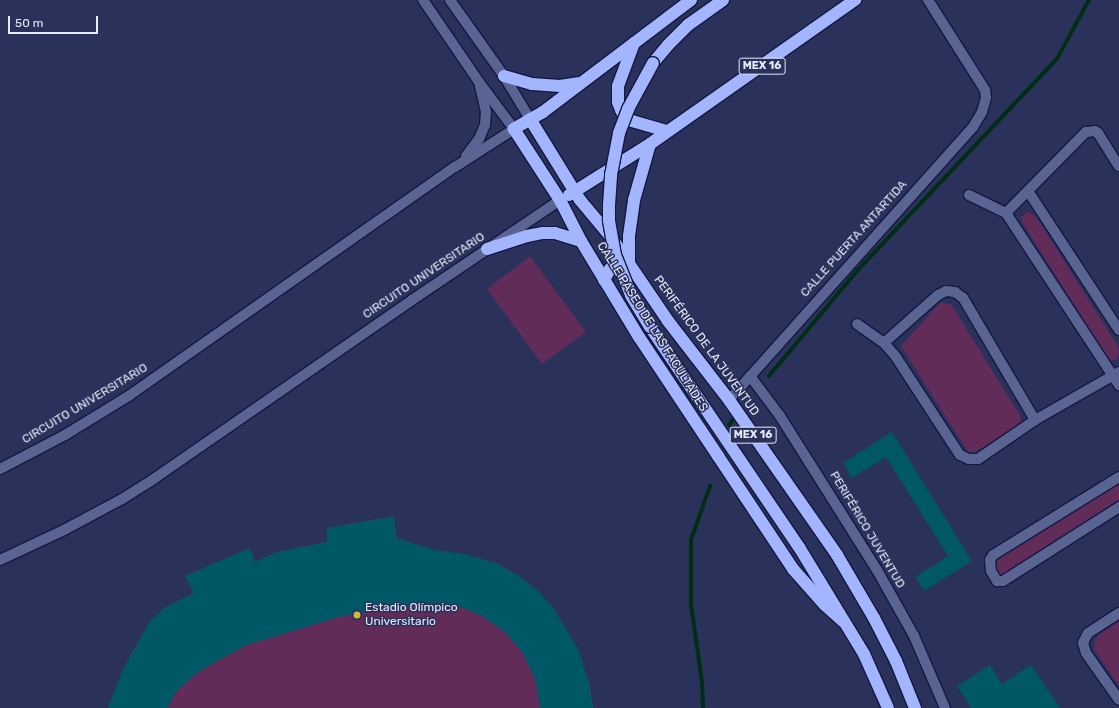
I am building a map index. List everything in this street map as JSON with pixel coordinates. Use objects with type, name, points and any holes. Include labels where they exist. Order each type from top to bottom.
[{"type":"highway","name":"CIRCUITO UNIVERSITARIO","points":[[514,129],[530,120],[692,0]]},
{"type":"highway","points":[[723,0],[688,25],[668,45],[653,63],[628,109],[616,145],[611,175],[609,220],[615,255],[631,295],[650,327],[799,547],[843,620]]},
{"type":"highway","name":"CIRCUITO UNIVERSITARIO","points":[[560,200],[650,144],[855,0]]},
{"type":"highway","points":[[635,42],[618,86],[618,102],[620,110],[625,117],[632,121],[668,131]]},
{"type":"highway","points":[[504,76],[532,84],[560,86],[581,82]]},
{"type":"highway","name":"MEX 16","points":[[530,120],[575,192]]},
{"type":"highway","name":"CALLE PASEO DE LAS FACULTADES","points":[[514,129],[560,200],[604,280],[639,337],[793,569],[820,600],[843,620]]},
{"type":"highway","points":[[604,280],[610,269],[616,264],[627,260],[634,200],[650,144]]},
{"type":"highway","name":"PERIFÉRICO DE LA JUVENTUD","points":[[575,192],[611,237],[668,321],[728,400],[837,555],[874,618],[896,661],[915,708]]},
{"type":"highway","points":[[487,249],[527,236],[542,233],[555,234],[581,240]]},
{"type":"highway","name":"MEX 16","points":[[843,620],[864,654],[888,708]]},
{"type":"street","name":"CALLE PASEO DE LAS FACULTADES","points":[[423,0],[479,82],[514,129]]},
{"type":"street","points":[[450,0],[504,76],[530,120]]},
{"type":"street","name":"CALLE PUERTA ANTARTIDA","points":[[728,400],[973,127],[985,104],[985,90],[928,0]]},
{"type":"street","points":[[455,167],[479,139],[485,125],[486,112],[479,82]]},
{"type":"street","name":"CIRCUITO UNIVERSITARIO","points":[[0,469],[65,435],[130,395],[455,167],[514,129]]},
{"type":"street","points":[[1006,214],[1086,132],[1095,131],[1098,133],[1117,159]]},
{"type":"street","points":[[1028,191],[1119,330]]},
{"type":"street","points":[[856,324],[884,343],[896,357],[960,455],[964,458],[978,459],[1035,420],[1117,378],[1006,214],[969,195]]},
{"type":"street","name":"CIRCUITO UNIVERSITARIO","points":[[0,560],[64,530],[122,500],[560,200]]},
{"type":"street","points":[[884,343],[938,294],[946,291],[955,292],[963,298],[1035,420]]},
{"type":"street","name":"PERIFÉRICO JUVENTUD","points":[[750,376],[780,416],[877,570],[914,636],[945,708]]},
{"type":"street","points":[[1119,476],[993,555],[990,560],[991,572],[997,581],[1003,581],[1119,507]]},
{"type":"street","points":[[1119,613],[1088,633],[1082,642],[1086,653],[1119,700]]},
{"type":"shaded area","points":[[1027,212],[1035,215],[1119,348],[1118,359],[1110,361],[1023,224],[1021,217]]},
{"type":"shaded area","points":[[530,256],[586,332],[542,364],[487,289]]},
{"type":"shaded area","points":[[940,303],[951,304],[1021,417],[1020,425],[975,452],[968,452],[901,346]]},
{"type":"shaded area","points":[[1119,483],[1119,501],[1002,575],[995,573],[991,566],[995,560]]},
{"type":"shaded area","name":"Estadio Olímpico Universitario","points":[[394,516],[396,538],[435,550],[464,554],[496,563],[519,576],[538,591],[554,609],[578,649],[589,683],[593,708],[108,708],[122,671],[150,621],[164,608],[194,593],[185,576],[250,548],[255,562],[277,552],[327,542],[327,528]]},
{"type":"shaded area","points":[[1119,622],[1119,686],[1094,649],[1095,641],[1099,634]]},
{"type":"building","points":[[892,432],[972,561],[924,591],[915,577],[948,556],[886,457],[852,478],[843,463]]},
{"type":"building","points":[[394,516],[396,538],[435,550],[464,554],[496,563],[519,576],[538,591],[554,609],[578,649],[589,683],[593,708],[540,708],[535,679],[523,653],[504,631],[480,615],[456,605],[432,603],[377,610],[339,617],[247,645],[193,676],[176,692],[167,708],[108,708],[122,671],[150,621],[164,608],[194,593],[185,576],[250,548],[255,562],[277,552],[327,542],[327,528]]},
{"type":"building","points":[[990,665],[1002,684],[1031,665],[1060,708],[971,708],[957,686]]},
{"type":"waterway","points":[[769,376],[857,271],[1057,59],[1089,0]]},
{"type":"waterway","points":[[729,425],[733,420]]},
{"type":"waterway","points":[[703,708],[702,682],[691,605],[691,540],[710,486]]},
{"type":"place","name":"Estadio Olímpico Universitario","points":[[357,615]]}]
